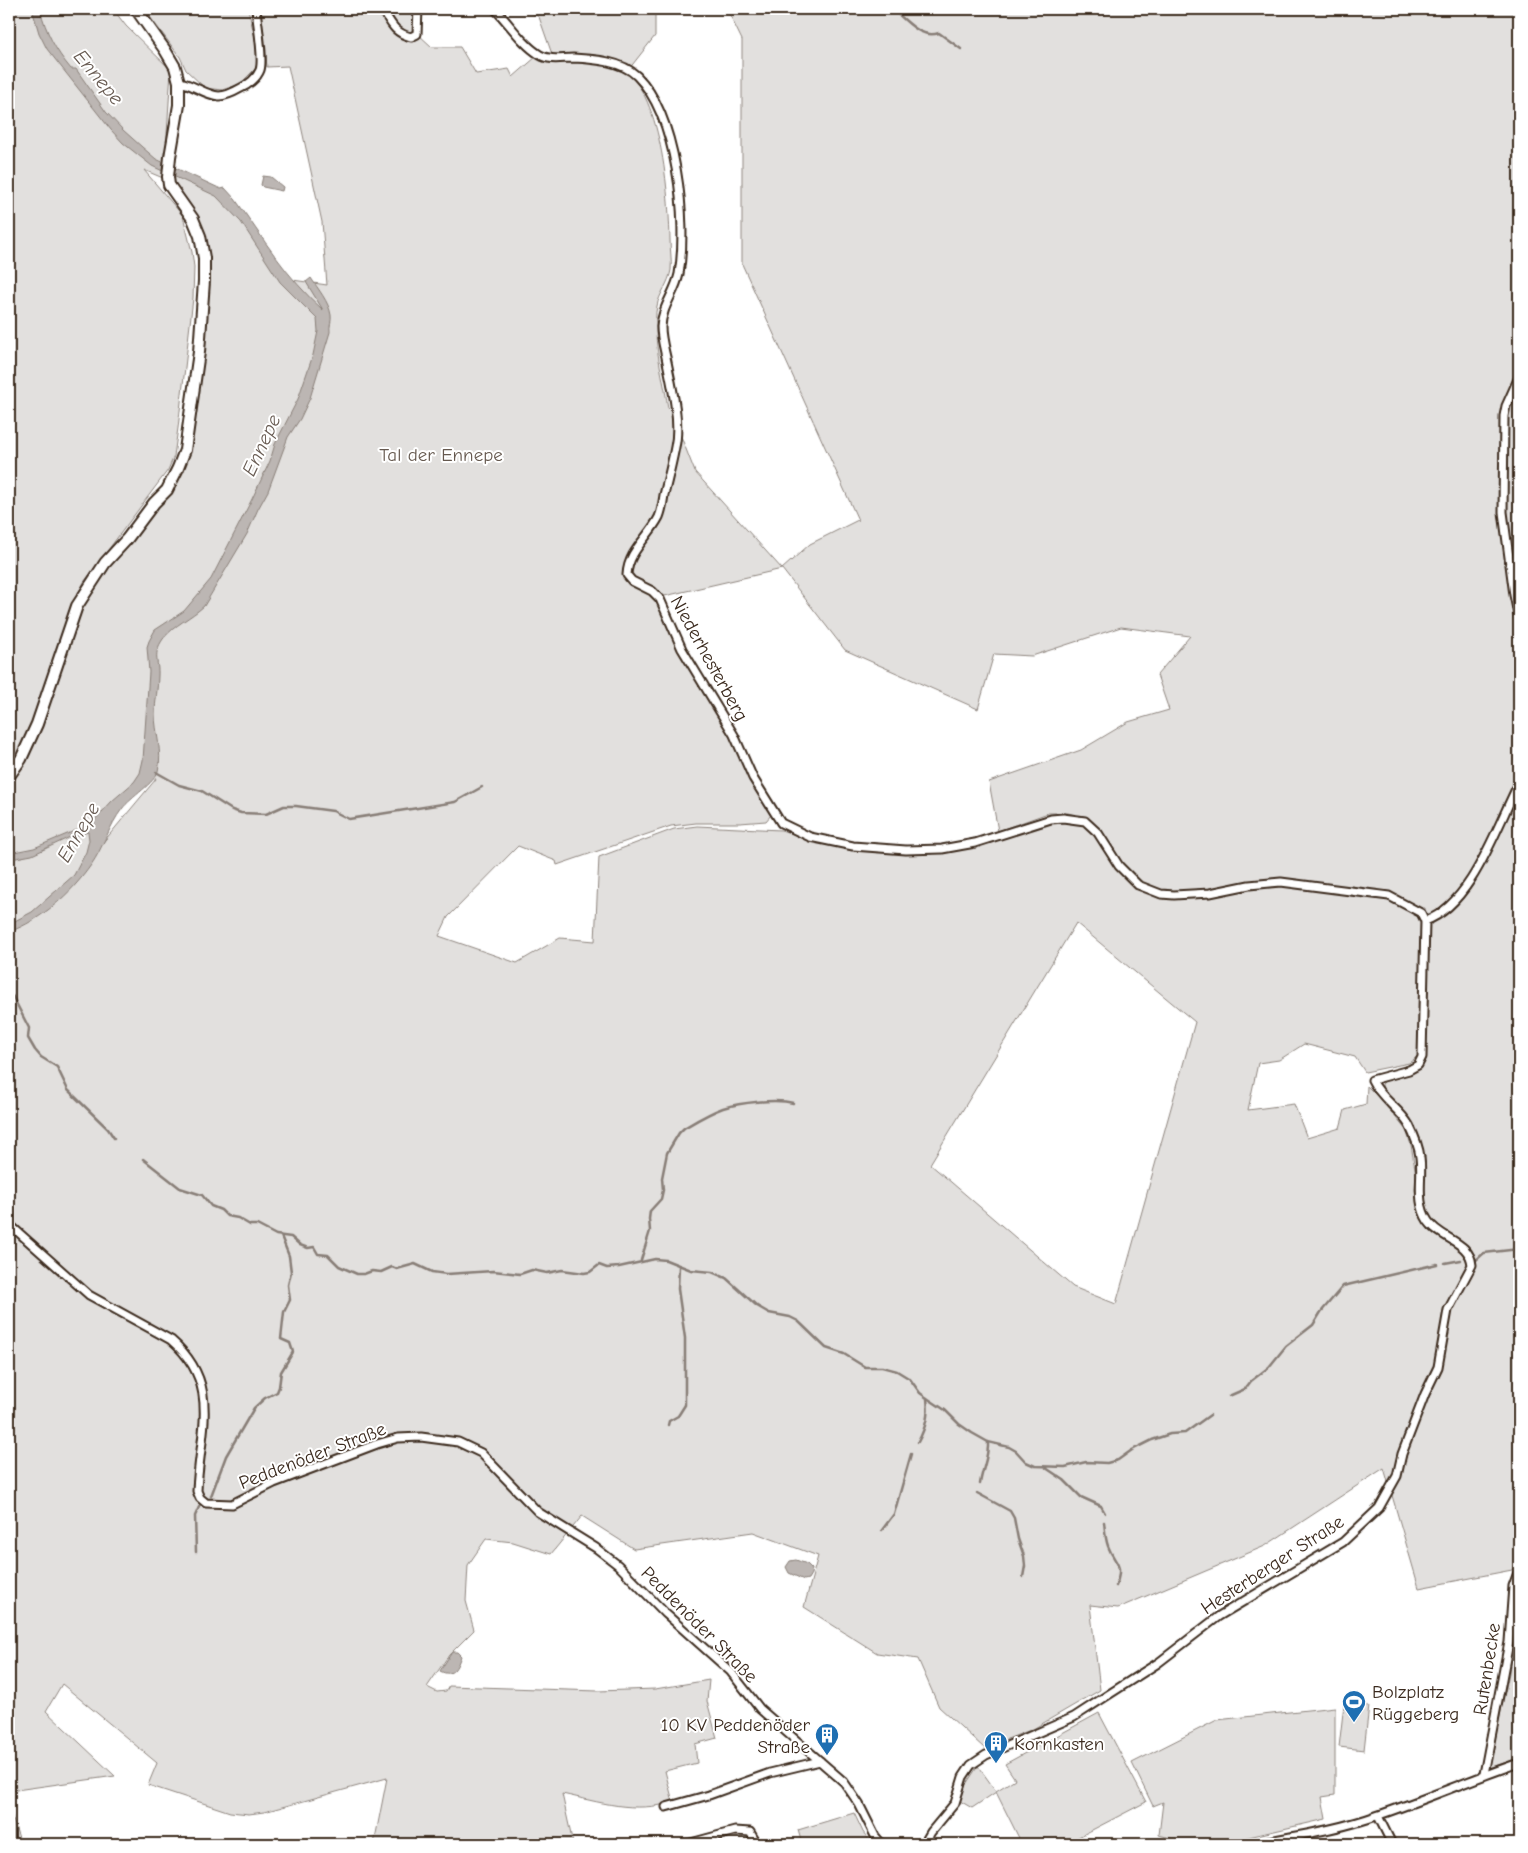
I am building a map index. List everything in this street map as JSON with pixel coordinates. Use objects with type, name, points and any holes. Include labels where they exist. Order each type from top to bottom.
[{"type":"street","points":[[9,776],[21,759],[37,724],[76,606],[106,563],[154,503],[167,490],[185,450],[199,352],[204,258],[200,236],[194,219],[171,190],[168,177],[179,105],[179,82],[175,67],[166,50],[136,9]]},
{"type":"street","points":[[179,82],[218,96],[235,92],[258,75],[261,66],[256,9]]},
{"type":"street","points":[[382,9],[394,28],[403,36],[412,37],[417,34],[418,9]]},
{"type":"street","name":"Niederhesterberg","points":[[495,9],[529,46],[541,55],[552,58],[613,63],[636,75],[655,103],[668,133],[676,169],[681,216],[681,257],[678,277],[664,309],[661,329],[676,414],[676,444],[660,516],[633,552],[627,564],[627,575],[632,581],[652,590],[660,598],[682,648],[734,735],[752,778],[781,823],[810,837],[853,846],[906,850],[942,849],[975,843],[1063,818],[1085,821],[1098,833],[1119,866],[1138,885],[1161,894],[1210,893],[1249,885],[1281,882],[1389,896],[1421,913],[1425,921]]},
{"type":"street","points":[[1519,377],[1506,406],[1504,416],[1503,512],[1519,619]]},
{"type":"street","points":[[1425,921],[1436,917],[1456,900],[1478,868],[1519,783]]},
{"type":"street","name":"Hesterberger Straße","points":[[924,1844],[931,1832],[955,1804],[963,1777],[972,1765],[986,1755],[1074,1717],[1158,1663],[1219,1616],[1343,1542],[1379,1508],[1397,1476],[1402,1454],[1422,1402],[1438,1368],[1448,1310],[1472,1265],[1472,1257],[1462,1246],[1434,1229],[1427,1219],[1421,1204],[1420,1156],[1408,1124],[1387,1102],[1372,1080],[1409,1070],[1418,1065],[1422,1057],[1425,921]]},
{"type":"street","name":"Peddenöder Straße","points":[[9,1224],[89,1295],[171,1340],[182,1349],[192,1362],[198,1374],[204,1396],[205,1420],[197,1491],[200,1498],[206,1503],[232,1504],[274,1483],[377,1444],[398,1438],[421,1437],[458,1442],[481,1453],[538,1512],[596,1548],[618,1565],[666,1614],[731,1672],[760,1709],[844,1782],[860,1804],[868,1825],[882,1844]]},
{"type":"street","name":"Rutenbecke","points":[[1484,1774],[1509,1642],[1513,1586],[1519,1570]]},
{"type":"street","points":[[666,1808],[770,1773],[820,1761]]},
{"type":"street","points":[[1252,1844],[1378,1816],[1519,1762]]},
{"type":"street","points":[[1378,1816],[1392,1844]]},
{"type":"street","points":[[688,1844],[735,1830],[750,1832],[757,1844]]},
{"type":"green space","name":"Tal der Ennepe","points":[[9,9],[113,9],[126,26],[171,70],[165,166],[226,196],[286,279],[327,285],[322,222],[288,66],[267,67],[265,48],[253,9],[381,9],[390,24],[402,35],[413,38],[418,34],[432,47],[460,47],[476,74],[509,69],[513,77],[536,57],[589,59],[619,67],[633,79],[645,97],[654,120],[665,172],[671,266],[670,275],[658,302],[656,312],[656,341],[668,408],[671,411],[695,472],[782,569],[810,544],[858,520],[742,264],[742,40],[727,9],[1519,9],[1519,1560],[1512,1570],[1419,1588],[1384,1468],[1265,1546],[1118,1608],[1090,1605],[1100,1690],[1033,1729],[984,1748],[939,1707],[918,1659],[877,1653],[804,1607],[818,1556],[753,1532],[634,1549],[582,1516],[551,1554],[513,1542],[486,1539],[468,1565],[466,1601],[474,1630],[449,1655],[427,1687],[437,1692],[446,1691],[449,1686],[598,1691],[655,1689],[709,1680],[707,1701],[717,1738],[695,1744],[697,1763],[665,1771],[673,1802],[645,1807],[617,1806],[562,1794],[573,1844],[374,1844],[387,1778],[264,1812],[249,1814],[230,1812],[148,1785],[157,1763],[62,1684],[46,1711],[115,1776],[9,1791],[9,781],[22,763],[41,722],[69,633],[82,603],[126,545],[152,502],[162,501],[183,470],[201,368],[205,322],[206,278],[201,231],[191,212],[170,181],[144,170],[183,216],[194,267],[193,298],[174,456],[168,470],[84,582],[73,604],[28,738],[9,771]],"holes":[[[782,569],[845,650],[978,709],[994,654],[1032,656],[1121,627],[1190,636],[1157,675],[1169,710],[1128,722],[1081,750],[989,782],[998,831],[1048,813],[1068,813],[1085,818],[1100,831],[1120,863],[1140,884],[1162,893],[1210,892],[1280,880],[1390,894],[1419,908],[1425,908],[1425,1059],[1416,1070],[1387,1080],[1382,1084],[1383,1092],[1411,1122],[1423,1157],[1424,1203],[1434,1225],[1437,1229],[1463,1243],[1472,1256],[1474,1270],[1449,1311],[1441,1364],[1433,1387],[1415,1412],[1436,1367],[1443,1311],[1452,1292],[1465,1276],[1468,1265],[1466,1257],[1460,1248],[1431,1231],[1418,1205],[1415,1190],[1416,1175],[1411,1145],[1406,1130],[1367,1086],[1366,1104],[1345,1110],[1340,1128],[1307,1138],[1294,1104],[1248,1110],[1258,1063],[1279,1060],[1304,1044],[1355,1057],[1365,1072],[1409,1063],[1419,1055],[1422,921],[1417,913],[1388,898],[1281,883],[1211,895],[1173,897],[1160,895],[1137,887],[1118,868],[1097,835],[1083,824],[1065,822],[1052,823],[973,847],[944,852],[907,853],[853,848],[810,839],[781,830],[697,826],[674,829],[599,857],[595,941],[560,938],[517,963],[439,936],[448,917],[518,846],[556,861],[557,865],[671,826],[696,823],[766,821],[771,815],[750,778],[732,735],[696,680],[680,650],[656,598]],[[151,772],[156,779],[95,852],[128,793]],[[1076,923],[1195,1022],[1116,1304],[1073,1287],[930,1164]]]},
{"type":"green space","points":[[144,9],[248,9],[258,50],[256,68],[240,84],[222,90],[205,88],[186,70],[180,57]]},
{"type":"green space","points":[[383,9],[417,9],[416,33],[403,35]]},
{"type":"green space","points":[[524,9],[655,9],[655,36],[629,69],[619,63],[553,57],[539,17]]},
{"type":"green space","points":[[1519,1582],[1519,1758],[1489,1768],[1509,1673]]},
{"type":"green space","name":"Bolzplatz Rüggeberg","points":[[1344,1704],[1369,1706],[1364,1750],[1339,1747]]},
{"type":"green space","points":[[1335,1707],[1335,1795],[1322,1797],[1326,1819],[1226,1844],[1182,1844],[1181,1841],[1159,1835],[1163,1802],[1153,1806],[1132,1763],[1217,1720]]},
{"type":"green space","points":[[1099,1713],[1146,1802],[1065,1844],[1022,1844],[996,1792],[972,1808],[960,1801],[966,1784],[978,1766],[996,1791],[1015,1779],[1005,1764]]},
{"type":"green space","points":[[9,1808],[21,1844],[9,1844]]},
{"type":"green space","points":[[854,1813],[863,1832],[872,1844],[802,1844],[798,1830]]},
{"type":"water","name":"Ennepe","points":[[32,9],[40,9],[48,33],[60,55],[71,69],[76,69],[106,112],[123,130],[156,159],[221,189],[225,188],[235,199],[286,271],[323,310],[306,282],[311,278],[326,300],[331,317],[330,332],[310,398],[300,419],[288,437],[268,491],[247,534],[204,606],[167,634],[158,649],[155,721],[160,757],[156,776],[122,809],[95,858],[83,876],[65,896],[32,921],[9,932],[9,924],[32,912],[74,875],[86,852],[89,840],[88,832],[68,838],[32,855],[9,859],[9,853],[34,848],[91,824],[112,801],[134,782],[140,773],[143,760],[149,672],[147,647],[149,641],[155,630],[184,611],[211,579],[252,499],[270,461],[275,444],[298,399],[313,355],[318,331],[317,319],[280,282],[241,222],[216,196],[152,166],[123,143],[111,130],[47,49],[39,33]]},
{"type":"water","points":[[263,176],[271,177],[283,187],[282,191],[263,187],[261,185]]},
{"type":"water","points":[[796,1560],[807,1564],[812,1569],[808,1579],[804,1580],[789,1573],[786,1567],[790,1561]]},
{"type":"water","points":[[452,1652],[457,1652],[461,1656],[456,1667],[448,1673],[440,1671]]},
{"type":"waterway","points":[[891,9],[919,31],[932,34],[939,33],[961,49]]},
{"type":"waterway","points":[[156,772],[179,785],[202,791],[232,810],[241,813],[266,814],[284,806],[296,806],[333,811],[349,819],[455,802],[482,787]]},
{"type":"waterway","points":[[9,993],[29,1028],[28,1038],[35,1050],[41,1057],[57,1067],[68,1090],[108,1129],[114,1138]]},
{"type":"waterway","points":[[641,1260],[650,1231],[650,1211],[661,1199],[663,1190],[662,1178],[667,1153],[679,1133],[703,1117],[730,1106],[768,1101],[793,1103]]},
{"type":"waterway","points":[[143,1159],[180,1188],[202,1195],[211,1206],[221,1210],[227,1216],[238,1218],[250,1225],[257,1225],[276,1235],[291,1237],[300,1245],[308,1248],[314,1247],[318,1254],[328,1255],[339,1266],[357,1274],[372,1271],[381,1272],[392,1267],[397,1269],[415,1264],[432,1272],[447,1274],[493,1271],[520,1274],[532,1270],[547,1273],[562,1270],[584,1273],[590,1272],[599,1265],[607,1268],[619,1267],[655,1259],[666,1260],[691,1270],[712,1272],[726,1278],[757,1306],[769,1313],[790,1317],[798,1321],[826,1348],[844,1354],[865,1367],[882,1367],[897,1371],[910,1379],[920,1393],[945,1410],[959,1424],[972,1433],[988,1442],[1009,1447],[1016,1451],[1026,1462],[1035,1466],[1065,1467],[1086,1462],[1107,1463],[1118,1460],[1132,1450],[1152,1440],[1170,1434],[1185,1433],[1210,1415]]},
{"type":"waterway","points":[[211,1496],[226,1456],[254,1408],[265,1398],[277,1392],[281,1372],[293,1352],[290,1343],[281,1339],[284,1312],[290,1300],[288,1285],[291,1272],[289,1256],[281,1236]]},
{"type":"waterway","points":[[1475,1261],[1484,1253],[1519,1249]]},
{"type":"waterway","points":[[1445,1263],[1461,1260]]},
{"type":"waterway","points":[[1229,1396],[1245,1389],[1251,1381],[1269,1367],[1286,1346],[1313,1325],[1321,1312],[1343,1286],[1437,1264]]},
{"type":"waterway","points":[[668,1425],[669,1421],[678,1416],[685,1405],[685,1338],[678,1289],[679,1266]]},
{"type":"waterway","points":[[918,1442],[926,1421],[928,1410],[927,1398]]},
{"type":"waterway","points":[[980,1484],[988,1442]]},
{"type":"waterway","points":[[882,1530],[894,1514],[911,1454]]},
{"type":"waterway","points":[[1046,1468],[1064,1480],[1081,1497],[1101,1506],[1105,1513]]},
{"type":"waterway","points":[[977,1493],[1010,1511],[1014,1518],[1024,1556],[1023,1577]]},
{"type":"waterway","points":[[196,1552],[195,1516],[199,1507]]},
{"type":"waterway","points":[[1104,1522],[1107,1543],[1119,1568],[1116,1586]]},
{"type":"place","name":"Bolzplatz Rüggeberg","points":[[1354,1723]]},
{"type":"place","name":"10 KV Peddenöder Straße","points":[[827,1756]]},
{"type":"place","name":"Kornkasten","points":[[996,1764]]}]
